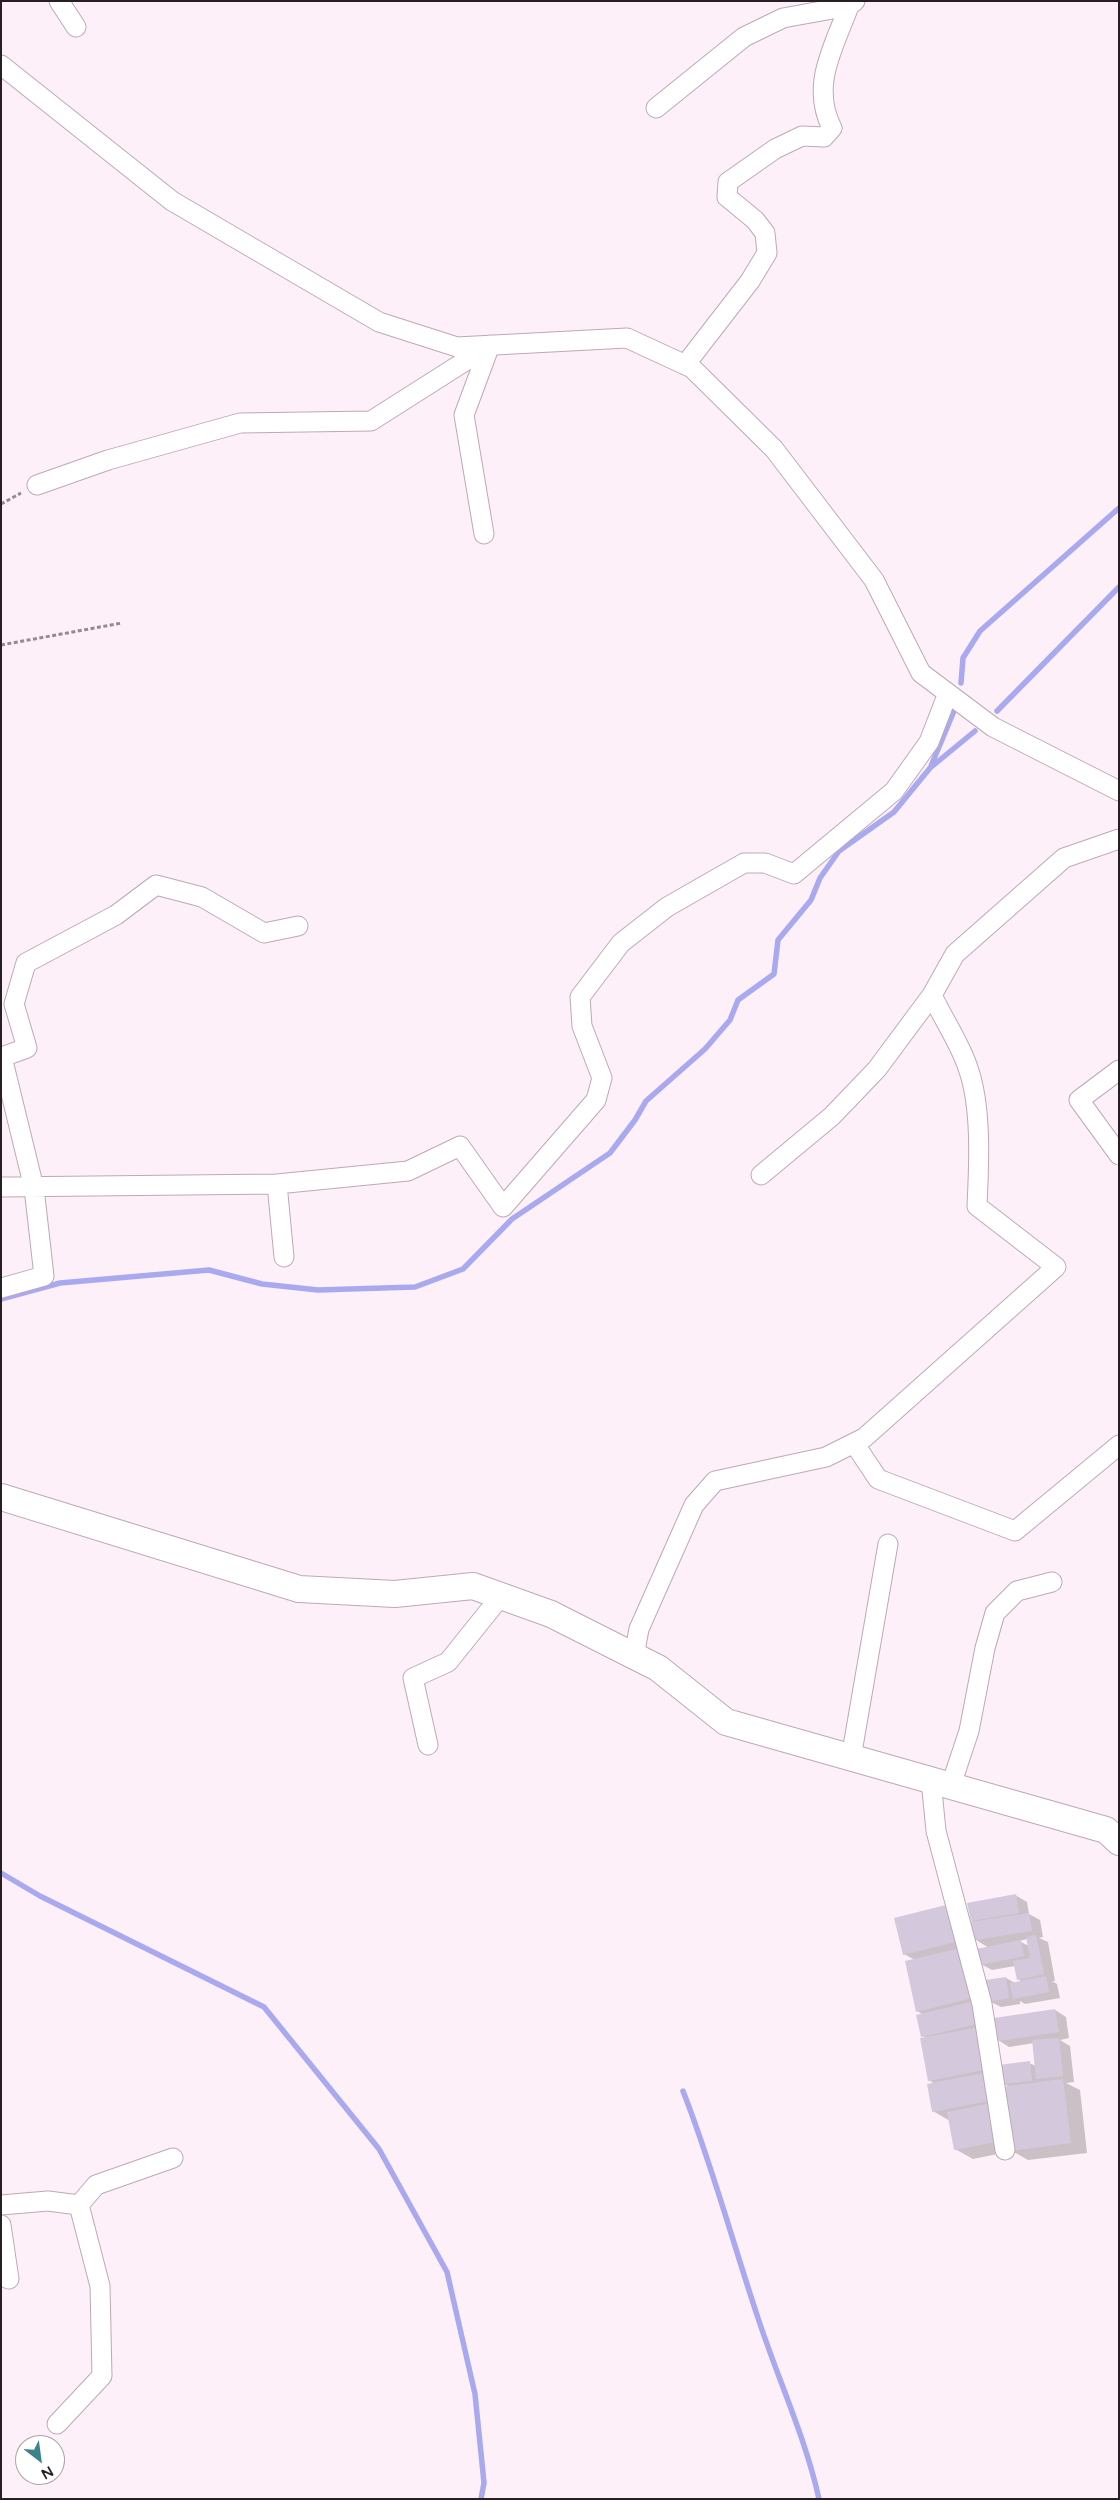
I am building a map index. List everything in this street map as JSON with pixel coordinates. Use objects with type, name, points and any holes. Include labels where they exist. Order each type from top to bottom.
[{"type":"street","points":[[59,1],[76,27]]},
{"type":"street","points":[[656,108],[744,37],[783,18],[852,4]]},
{"type":"street","points":[[685,365],[750,281],[767,253],[765,233],[755,220],[727,196],[728,182],[774,148],[802,136],[824,137],[832,128],[826,116],[821,94],[831,53],[852,4]]},
{"type":"street","points":[[1,65],[172,201],[379,322],[457,347],[627,338],[692,368],[774,448],[874,580],[921,672],[993,727],[1119,791]]},
{"type":"street","points":[[37,485],[108,460],[240,423],[371,421],[490,345]]},
{"type":"street","points":[[484,534],[464,415],[490,345]]},
{"type":"street","points":[[1,1187],[277,1184],[408,1171],[460,1146],[503,1208],[596,1100],[602,1078],[582,1026],[580,997],[621,943],[667,907],[744,863],[765,863],[794,874],[894,791],[929,742],[948,693]]},
{"type":"street","points":[[761,1175],[832,1116],[877,1069],[932,995],[955,954],[1064,858],[1119,839]]},
{"type":"street","points":[[1,1288],[44,1276],[34,1188],[2,1057],[27,1048],[14,1004],[26,963],[116,915],[156,885],[202,897],[264,933],[298,926]]},
{"type":"street","points":[[634,1656],[639,1630],[694,1505],[715,1481],[742,1477],[826,1457],[864,1438],[1056,1267],[977,1206],[979,1153],[974,1100],[968,1068],[932,995]]},
{"type":"street","points":[[1119,1070],[1079,1100],[1119,1155]]},
{"type":"street","points":[[277,1184],[284,1257]]},
{"type":"street","points":[[854,1443],[878,1479],[1015,1531],[1119,1445]]},
{"type":"street","points":[[1,1497],[299,1588],[395,1594],[473,1586],[551,1614],[658,1668],[726,1722],[1106,1830],[1119,1842]]},
{"type":"street","points":[[851,1758],[888,1544]]},
{"type":"street","points":[[1005,2150],[982,2004],[936,1830],[941,1782],[969,1731],[985,1648],[995,1613],[1017,1592],[1052,1582]]},
{"type":"street","points":[[428,1745],[414,1678],[448,1662],[502,1596]]},
{"type":"street","points":[[79,2205],[96,2185],[173,2158]]},
{"type":"street","points":[[1,2205],[48,2201],[79,2205]]},
{"type":"street","points":[[57,2424],[102,2376],[100,2286],[79,2205]]},
{"type":"street","points":[[1,2225],[9,2279],[1,2276]]},
{"type":"path","points":[[1,644],[122,623]]},
{"type":"building","points":[[1016,1894],[1019,1913],[971,1921],[967,1903]]},
{"type":"building","points":[[950,1904],[959,1941],[903,1955],[894,1918]]},
{"type":"building","points":[[1029,1913],[1032,1931],[974,1940],[971,1922]]},
{"type":"building","points":[[1036,1935],[1044,1974],[1017,1980],[1013,1961],[1030,1958],[1026,1937]]},
{"type":"building","points":[[1021,1940],[1024,1956],[980,1965],[976,1949]]},
{"type":"building","points":[[961,1948],[972,1998],[916,2012],[905,1961]]},
{"type":"building","points":[[1046,1976],[1049,1992],[1013,1999],[1010,1983]]},
{"type":"building","points":[[1006,1977],[1009,1998],[988,2002],[985,1980]]},
{"type":"building","points":[[972,2002],[977,2024],[921,2037],[916,2015]]},
{"type":"building","points":[[1055,2009],[1059,2032],[997,2041],[994,2018]]},
{"type":"building","points":[[976,2028],[984,2070],[928,2081],[920,2038]]},
{"type":"building","points":[[1059,2038],[1063,2076],[1036,2079],[1032,2040]]},
{"type":"building","points":[[1030,2061],[1032,2081],[1001,2084],[999,2065]]},
{"type":"building","points":[[984,2073],[989,2101],[932,2112],[927,2084]]},
{"type":"building","points":[[1063,2079],[1071,2143],[1010,2151],[1001,2087]]},
{"type":"building","points":[[988,2104],[996,2142],[954,2150],[947,2112]]},
{"type":"waterway","points":[[961,683],[963,658],[980,631],[1119,508]]},
{"type":"waterway","points":[[997,711],[1119,587]]},
{"type":"waterway","points":[[931,766],[954,711]]},
{"type":"waterway","points":[[1,1299],[60,1283],[209,1270],[262,1284],[318,1290],[415,1287],[463,1269],[512,1219],[610,1153],[635,1120],[646,1101],[705,1049],[730,1020],[738,1000],[774,974],[778,940],[811,900],[820,878],[839,851],[894,812],[930,768],[975,731]]},
{"type":"waterway","points":[[1,1873],[40,1896],[264,2007],[379,2149],[447,2272],[475,2394],[484,2483],[481,2499]]},
{"type":"waterway","points":[[683,2091],[713,2175],[765,2338],[806,2452],[819,2499]]}]
